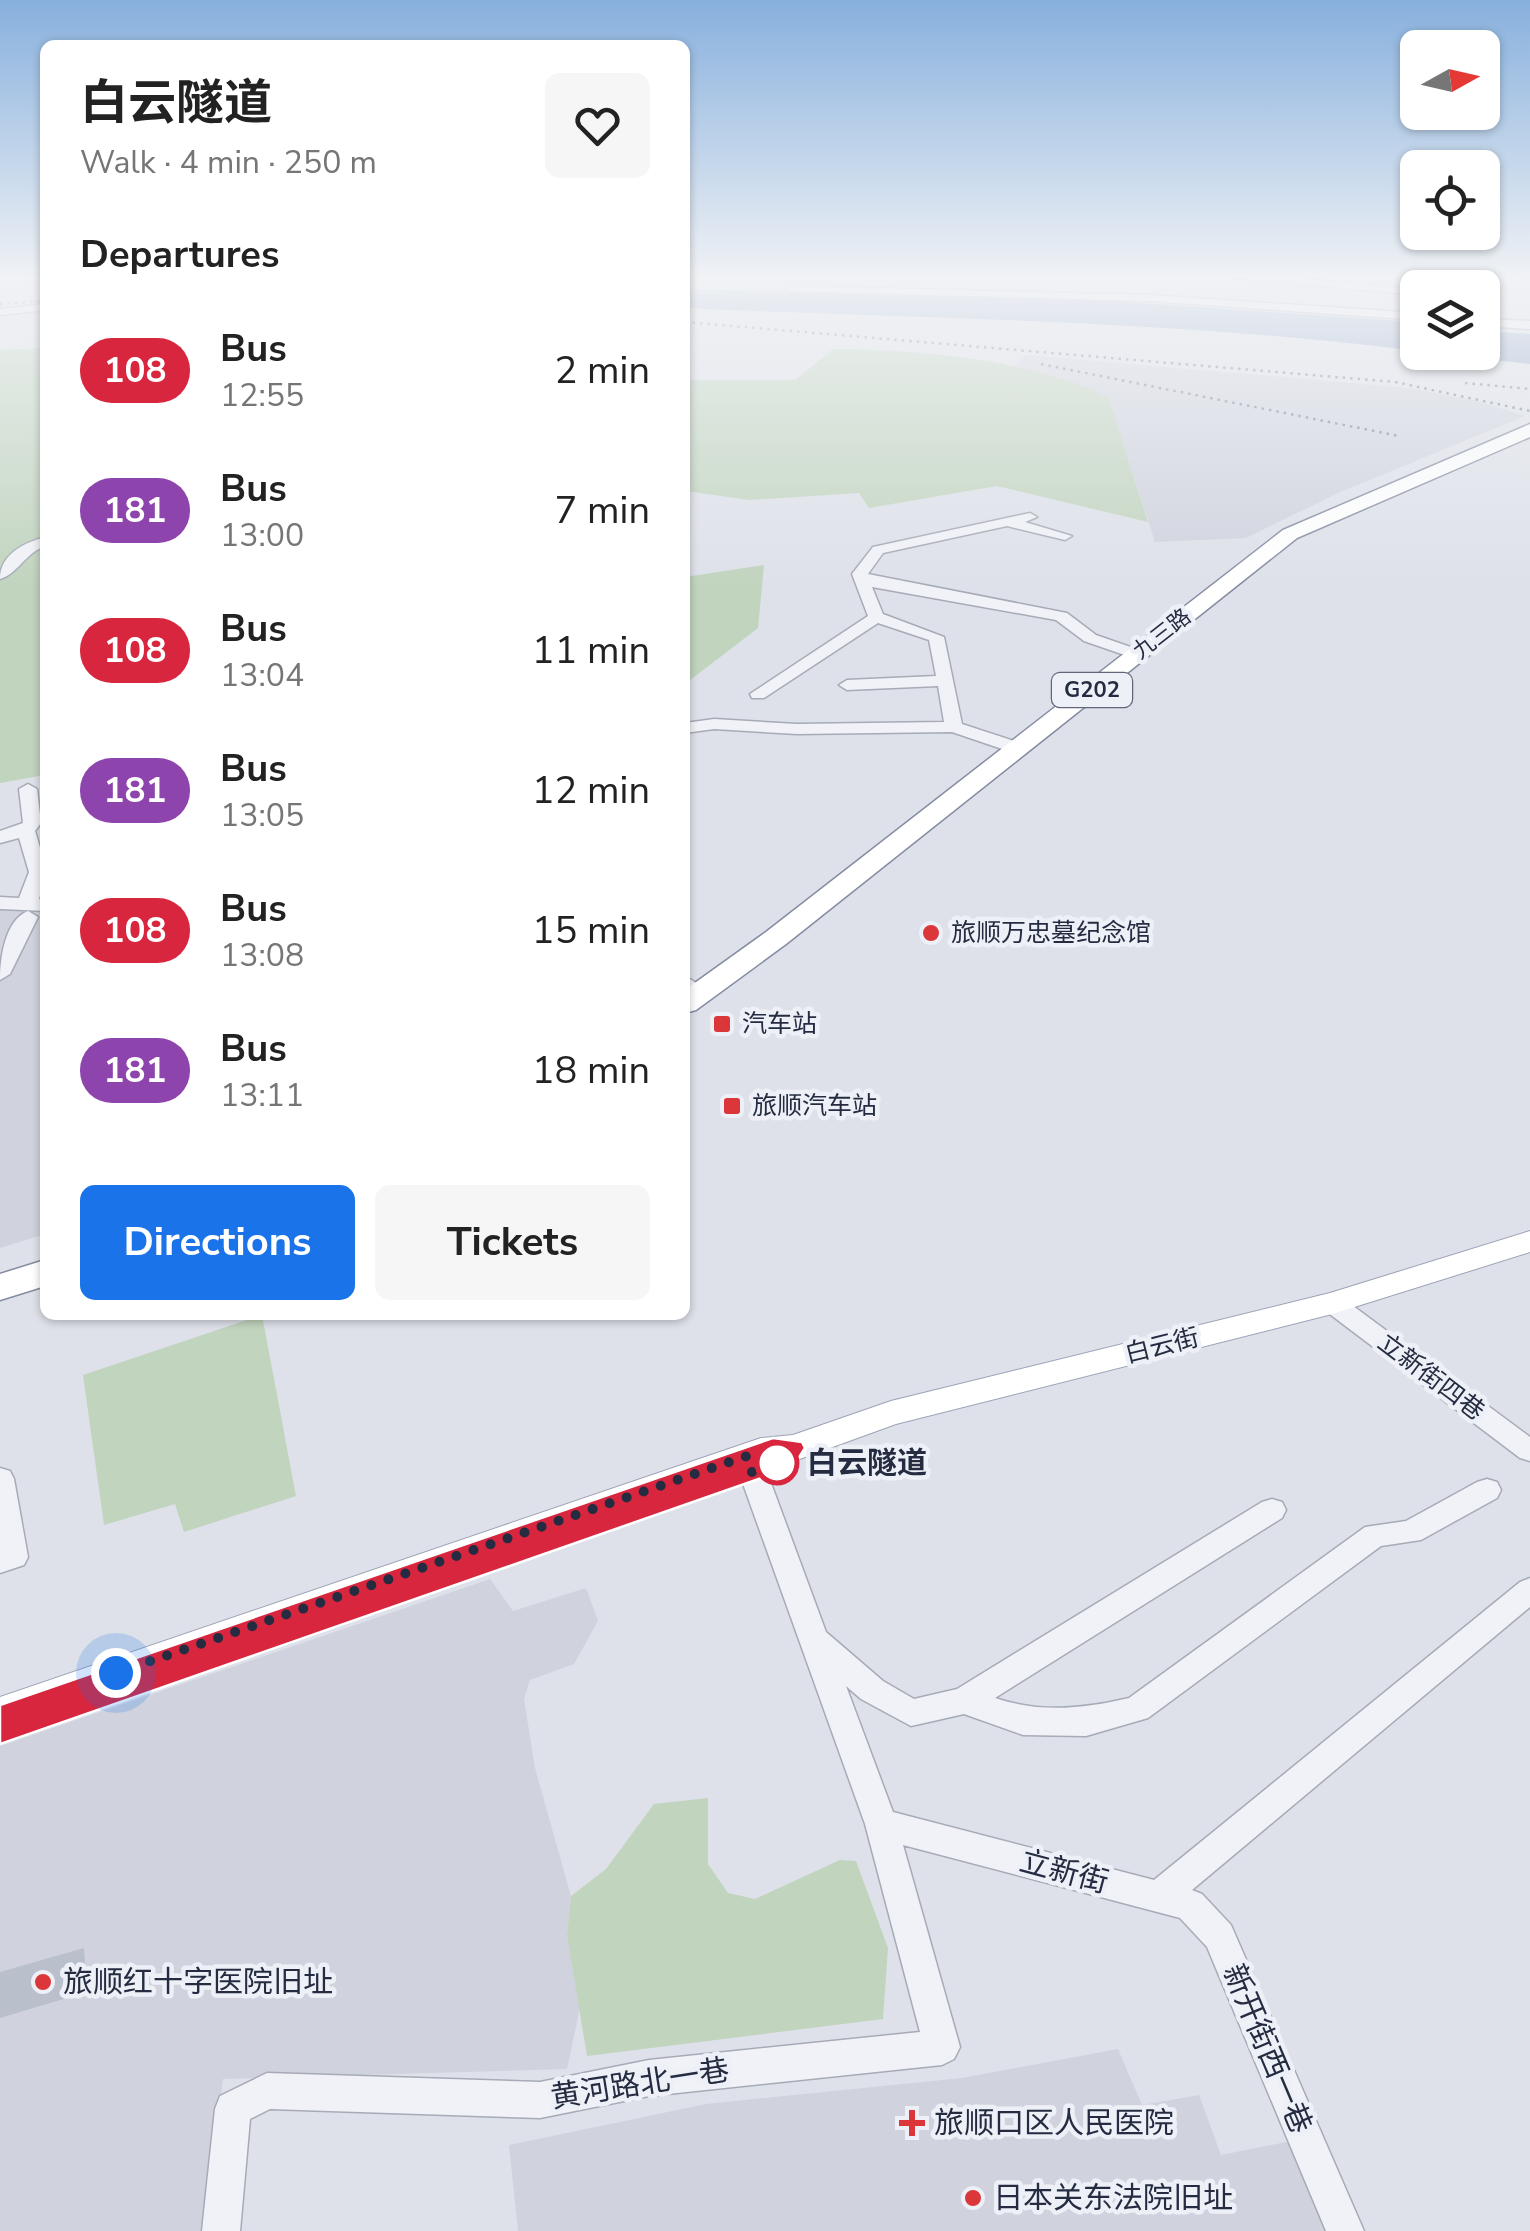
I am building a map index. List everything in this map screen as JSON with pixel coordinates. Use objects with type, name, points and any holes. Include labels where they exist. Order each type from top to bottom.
[{"type":"highway","name":"九三路","points":[[690,988],[776,938],[1012,746],[1290,534],[1530,427]]},
{"type":"highway","points":[[0,1274],[40,1262]]},
{"type":"highway","points":[[0,1287],[40,1275]]},
{"type":"main road","name":"白云街","points":[[0,1713],[750,1464],[784,1461],[794,1448],[891,1413],[1332,1304],[1530,1241]]},
{"type":"main road","name":"白云街","points":[[0,1732],[750,1464]]},
{"type":"street","points":[[954,727],[936,637],[876,617],[860,574],[878,550],[1030,518]]},
{"type":"street","points":[[1004,523],[1065,536]]},
{"type":"street","points":[[0,574],[6,572],[22,550],[40,543]]},
{"type":"street","points":[[861,580],[1061,616],[1090,638],[1131,653]]},
{"type":"street","points":[[758,694],[876,617]]},
{"type":"street","points":[[847,685],[945,681]]},
{"type":"street","points":[[690,727],[714,724],[798,729],[954,727],[1012,746]]},
{"type":"street","points":[[0,974],[33,909],[40,872],[28,789]]},
{"type":"street","points":[[0,836],[34,818]]},
{"type":"street","points":[[0,904],[33,909]]},
{"type":"street","name":"立新街四巷","points":[[1332,1304],[1530,1451]]},
{"type":"street","points":[[750,1464],[882,1824]]},
{"type":"street","points":[[0,1479],[7,1559]]},
{"type":"street","points":[[964,1701],[1023,1721],[1086,1722],[1138,1709],[1375,1535],[1411,1532],[1488,1490]]},
{"type":"street","points":[[810,1636],[872,1690],[911,1712],[964,1701],[1272,1510]]},
{"type":"street","points":[[1160,1897],[1530,1590]]},
{"type":"street","name":"立新街","points":[[882,1824],[1160,1897]]},
{"type":"street","name":"黄河路北一巷","points":[[221,2231],[233,2109],[268,2091],[540,2100],[649,2078],[942,2046],[882,1824]]},
{"type":"street","name":"新开街西一巷","points":[[1160,1897],[1190,1905],[1219,1936],[1345,2231]]},
{"type":"shaded area","points":[[1045,378],[1294,378],[1409,388],[1477,401],[1525,416],[1338,493],[1246,538],[1155,542],[1109,398]]},
{"type":"shaded area","points":[[0,905],[40,907],[40,1236],[0,1248]]},
{"type":"shaded area","points":[[490,1579],[513,1611],[586,1588],[598,1621],[574,1664],[530,1680],[524,1699],[535,1768],[571,1896],[567,1935],[589,1966],[567,2069],[223,2079],[205,2231],[0,2231],[0,1746]]},
{"type":"shaded area","name":"旅顺口区人民医院","points":[[1118,2049],[1142,2105],[1199,2095],[1221,2155],[1296,2140],[1332,2231],[518,2231],[509,2145],[706,2104],[962,2078]]},
{"type":"green space","points":[[0,378],[40,378],[40,776],[0,783]]},
{"type":"green space","points":[[1058,378],[1079,385],[1109,398],[1148,522],[997,486],[869,508],[859,493],[749,500],[690,492],[690,380]]},
{"type":"green space","points":[[764,565],[758,628],[690,680],[690,576]]},
{"type":"green space","points":[[247,1320],[263,1320],[296,1496],[184,1532],[175,1504],[104,1525],[83,1375]]},
{"type":"green space","points":[[708,1798],[708,1864],[728,1893],[755,1899],[840,1860],[856,1861],[888,1948],[883,2019],[587,2056],[567,1935],[571,1896],[606,1869],[654,1804]]},
{"type":"building","name":"旅顺红十字医院旧址","points":[[84,1948],[87,1992],[0,2018],[0,1972]]},
{"type":"railway","points":[[1111,378],[1399,436]]},
{"type":"railway","points":[[1349,378],[1395,382],[1530,411]]},
{"type":"railway","points":[[1465,383],[1530,389]]},
{"type":"bus line","name":"108","points":[[0,1713],[773,1447],[794,1448],[784,1461],[0,1732]]},
{"type":"place","name":"旅顺万忠墓纪念馆","points":[[931,933]]},
{"type":"place","name":"汽车站","points":[[722,1024]]},
{"type":"place","name":"旅顺汽车站","points":[[732,1106]]},
{"type":"place","name":"白云隧道","points":[[777,1463]]},
{"type":"place","name":"旅顺红十字医院旧址","points":[[43,1982]]},
{"type":"place","name":"旅顺口区人民医院","points":[[912,2123]]},
{"type":"place","name":"日本关东法院旧址","points":[[973,2198]]},
{"type":"route","points":[[116,1673],[747,1456],[752,1472],[784,1461],[777,1463]]}]
